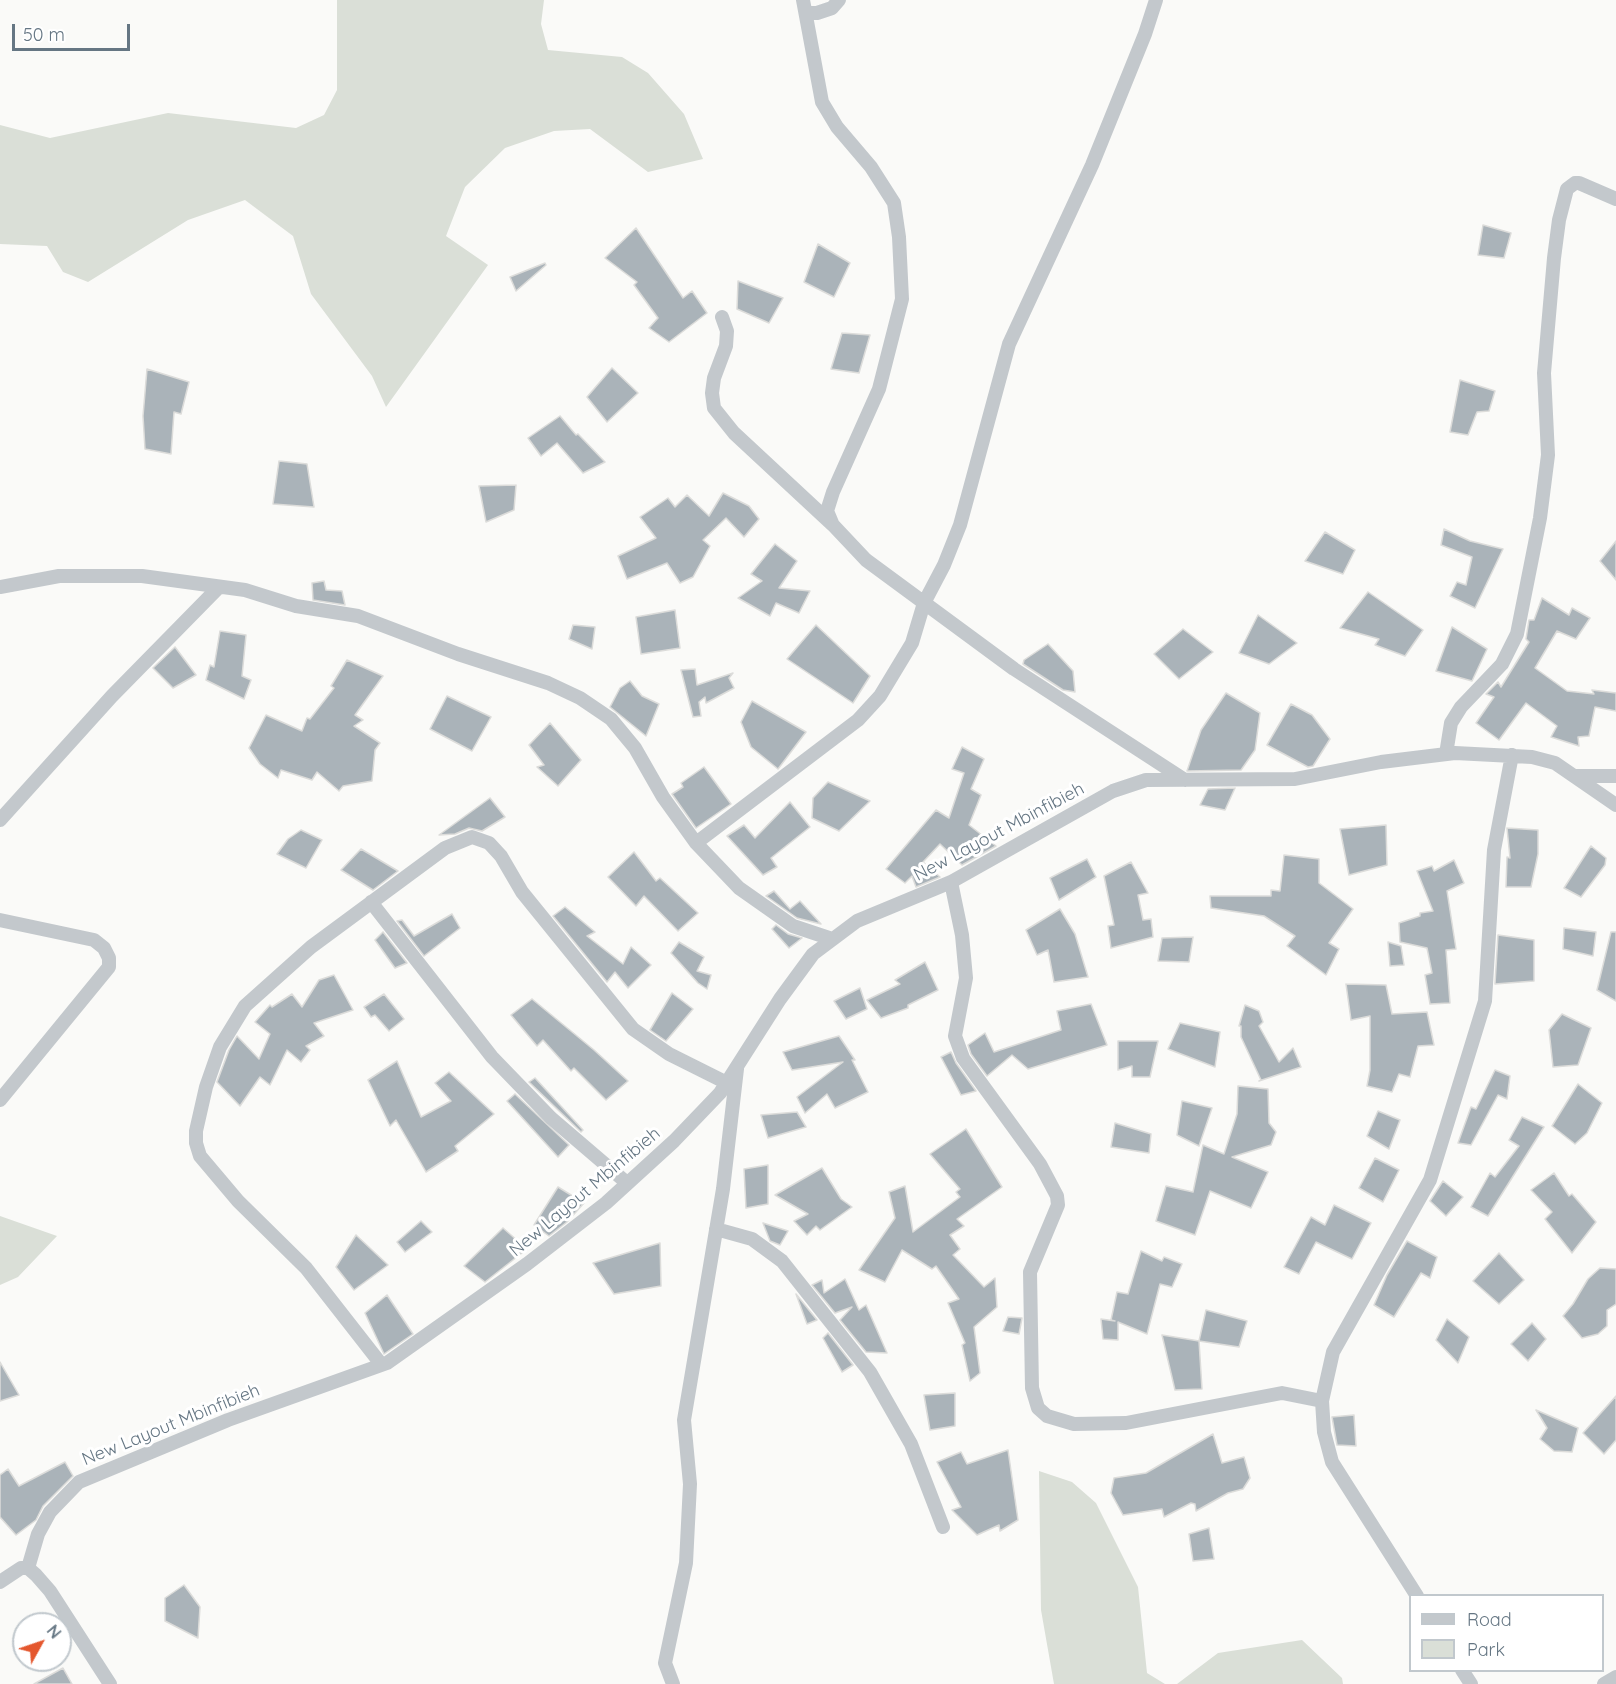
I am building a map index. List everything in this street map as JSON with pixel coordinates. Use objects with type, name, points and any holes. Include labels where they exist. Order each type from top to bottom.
[{"type":"street","points":[[804,7],[817,13],[832,8],[839,0]]},
{"type":"street","points":[[696,843],[858,720],[880,696],[912,643],[924,603],[944,566],[960,525],[1009,344],[1092,165],[1145,34],[1156,0]]},
{"type":"street","points":[[804,7],[822,102],[837,128],[871,167],[894,203],[903,299],[879,389],[833,492],[827,511],[833,525]]},
{"type":"street","points":[[1446,754],[1451,723],[1461,707],[1502,664],[1516,634],[1539,518],[1548,455],[1544,373],[1554,258],[1559,220],[1567,189],[1579,183],[1616,200]]},
{"type":"street","points":[[722,317],[727,331],[726,346],[714,378],[712,393],[714,408],[734,433],[833,525],[866,560],[1014,669],[1185,780]]},
{"type":"street","points":[[0,587],[59,576],[142,576],[245,590],[296,606],[358,616],[458,654],[548,683],[580,698],[611,719],[635,748],[663,797],[696,843],[739,888],[793,926],[832,939]]},
{"type":"street","points":[[0,820],[112,696],[219,586]]},
{"type":"street","name":"New Layout Mbinfibieh","points":[[28,1568],[38,1534],[50,1512],[79,1482],[217,1425],[393,1359],[527,1264],[627,1183],[674,1141],[727,1083],[802,967],[832,939],[857,921],[951,882],[1128,785],[1146,780],[1295,779],[1381,762],[1446,754],[1512,755],[1555,763],[1616,805]]},
{"type":"street","points":[[1416,1594],[1332,1462],[1324,1432],[1322,1401],[1333,1352],[1430,1180],[1485,1002],[1494,850],[1512,755]]},
{"type":"street","points":[[1575,776],[1616,776]]},
{"type":"street","points":[[381,1364],[306,1268],[238,1201],[200,1156],[196,1143],[196,1131],[206,1087],[220,1047],[245,1006],[311,947],[445,848],[472,837],[489,843],[501,856],[522,892],[633,1029],[669,1054],[727,1083]]},
{"type":"street","points":[[951,882],[962,935],[966,978],[955,1036],[963,1058],[1040,1164],[1058,1196],[1058,1205],[1030,1272],[1032,1388],[1038,1408],[1047,1416],[1074,1424],[1126,1423],[1282,1393],[1322,1401]]},
{"type":"street","points":[[371,902],[492,1057],[551,1118],[627,1183]]},
{"type":"street","points":[[0,920],[94,939],[104,948],[109,958],[109,967],[0,1100]]},
{"type":"street","points":[[673,1684],[665,1663],[686,1563],[690,1484],[684,1420],[716,1229],[738,1067]]},
{"type":"street","points":[[716,1229],[752,1239],[783,1261],[870,1372],[911,1444],[943,1527]]},
{"type":"street","points":[[0,1582],[13,1571],[28,1568],[50,1591],[110,1684]]},
{"type":"street","points":[[1604,1684],[1616,1677]]},
{"type":"green space","points":[[337,0],[544,0],[541,24],[548,50],[622,57],[648,73],[684,114],[703,159],[648,172],[590,129],[554,131],[505,148],[465,187],[446,236],[488,265],[386,407],[372,376],[311,294],[293,236],[245,200],[188,220],[88,282],[63,272],[47,246],[0,244],[0,125],[50,138],[168,113],[296,128],[324,115],[337,90]]},
{"type":"green space","points":[[0,1216],[57,1236],[18,1277],[0,1285]]},
{"type":"green space","points":[[1039,1471],[1072,1482],[1096,1503],[1138,1587],[1147,1673],[1165,1684],[1054,1684],[1041,1610]]},
{"type":"green space","points":[[1302,1640],[1342,1678],[1343,1684],[1177,1684],[1218,1653]]},
{"type":"building","points":[[1483,225],[1511,233],[1504,258],[1478,255]]},
{"type":"building","points":[[636,228],[683,298],[692,291],[707,313],[669,342],[649,328],[658,318],[634,285],[637,282],[605,258]]},
{"type":"building","points":[[818,244],[850,263],[834,297],[804,282]]},
{"type":"building","points":[[545,263],[546,265],[516,291],[510,277]]},
{"type":"building","points":[[738,281],[783,298],[769,323],[737,309]]},
{"type":"building","points":[[842,333],[870,335],[859,373],[831,369]]},
{"type":"building","points":[[612,368],[638,393],[607,422],[587,397]]},
{"type":"building","points":[[147,369],[189,382],[181,414],[174,412],[171,454],[145,449],[143,416]]},
{"type":"building","points":[[1460,380],[1495,391],[1489,411],[1477,412],[1468,435],[1450,432]]},
{"type":"building","points":[[560,416],[576,435],[578,434],[605,462],[583,473],[557,443],[541,456],[528,438]]},
{"type":"building","points":[[279,461],[307,464],[314,507],[273,504]]},
{"type":"building","points":[[516,485],[514,510],[486,522],[479,486]]},
{"type":"building","points":[[723,493],[749,506],[759,519],[744,537],[726,518],[703,540],[710,546],[693,577],[680,583],[667,563],[627,579],[618,556],[656,538],[640,517],[668,498],[675,507],[687,495],[709,516]]},
{"type":"building","points":[[1444,529],[1470,541],[1503,549],[1475,608],[1450,596],[1457,582],[1466,585],[1472,557],[1441,545]]},
{"type":"building","points":[[1325,532],[1355,550],[1343,574],[1305,561]]},
{"type":"building","points":[[1616,541],[1616,580],[1600,561]]},
{"type":"building","points":[[775,544],[797,561],[779,588],[810,591],[799,613],[776,603],[770,616],[738,598],[762,581],[751,574]]},
{"type":"building","points":[[324,581],[326,590],[342,591],[345,605],[313,600],[312,583]]},
{"type":"building","points":[[1368,592],[1423,630],[1405,656],[1375,645],[1379,639],[1340,628]]},
{"type":"building","points":[[1542,598],[1569,615],[1572,608],[1590,618],[1576,639],[1557,631],[1535,668],[1567,691],[1594,694],[1592,690],[1616,693],[1616,711],[1595,707],[1589,736],[1578,737],[1579,746],[1551,737],[1557,726],[1526,703],[1499,740],[1476,723],[1494,697],[1486,694],[1498,682],[1501,687],[1529,642],[1526,639],[1529,620],[1534,620]]},
{"type":"building","points":[[675,610],[680,648],[641,654],[636,617]]},
{"type":"building","points":[[1258,615],[1297,643],[1269,664],[1239,653]]},
{"type":"building","points":[[573,625],[595,627],[592,649],[569,639]]},
{"type":"building","points":[[816,625],[870,676],[853,703],[787,659]]},
{"type":"building","points":[[1452,627],[1487,649],[1472,681],[1436,671]]},
{"type":"building","points":[[1183,629],[1213,652],[1179,679],[1154,654]]},
{"type":"building","points":[[220,631],[246,635],[242,676],[251,680],[244,699],[206,680],[210,665],[214,667]]},
{"type":"building","points":[[1048,644],[1073,671],[1075,692],[1063,690],[1023,664],[1024,660]]},
{"type":"building","points":[[175,647],[196,675],[173,688],[153,668]]},
{"type":"building","points":[[347,660],[383,676],[355,715],[363,720],[354,726],[380,743],[375,750],[372,781],[343,786],[339,791],[317,772],[312,780],[281,770],[278,778],[260,764],[249,748],[266,715],[302,731],[307,718],[310,719],[334,688],[331,686]]},
{"type":"building","points":[[695,669],[697,685],[733,673],[729,678],[734,688],[706,703],[705,697],[699,702],[701,716],[693,717],[681,670]]},
{"type":"building","points":[[630,681],[642,696],[659,704],[646,736],[610,707],[620,688]]},
{"type":"building","points":[[1226,693],[1260,713],[1255,750],[1241,770],[1187,771],[1201,730]]},
{"type":"building","points":[[447,696],[491,717],[472,751],[430,729]]},
{"type":"building","points":[[752,701],[806,732],[778,769],[751,747],[741,722]]},
{"type":"building","points":[[1291,704],[1312,715],[1330,739],[1313,766],[1308,767],[1267,745]]},
{"type":"building","points":[[550,723],[581,760],[558,786],[537,767],[544,765],[529,745]]},
{"type":"building","points":[[962,747],[984,759],[971,789],[981,795],[969,825],[996,846],[962,865],[940,844],[923,862],[940,877],[916,887],[912,876],[905,883],[886,869],[936,810],[949,818],[964,773],[952,769]]},
{"type":"building","points":[[704,767],[731,804],[696,828],[672,794],[683,787],[681,783]]},
{"type":"building","points":[[828,782],[870,801],[839,831],[812,818],[813,798]]},
{"type":"building","points":[[1235,788],[1225,810],[1200,805],[1208,789]]},
{"type":"building","points":[[490,798],[505,817],[482,831],[469,828],[455,834],[439,835]]},
{"type":"building","points":[[790,802],[810,827],[771,858],[777,867],[763,875],[727,836],[744,825],[755,838]]},
{"type":"building","points":[[1386,825],[1387,865],[1349,875],[1340,829]]},
{"type":"building","points":[[1507,828],[1538,830],[1538,854],[1531,887],[1506,887],[1507,857],[1510,858]]},
{"type":"building","points":[[301,830],[322,840],[306,868],[277,854],[288,839]]},
{"type":"building","points":[[1591,846],[1606,858],[1605,865],[1581,897],[1564,888]]},
{"type":"building","points":[[361,849],[398,871],[373,890],[341,870]]},
{"type":"building","points":[[634,852],[656,881],[660,878],[698,913],[678,931],[644,896],[636,906],[608,877]]},
{"type":"building","points":[[1284,855],[1319,859],[1319,883],[1353,909],[1329,943],[1339,949],[1326,975],[1287,946],[1295,936],[1264,916],[1211,908],[1210,896],[1271,896],[1271,890],[1280,891]]},
{"type":"building","points":[[1087,859],[1096,877],[1059,900],[1050,878]]},
{"type":"building","points":[[1454,860],[1464,883],[1447,891],[1456,949],[1446,950],[1450,1003],[1430,1004],[1425,975],[1432,973],[1427,948],[1400,942],[1399,923],[1420,916],[1420,913],[1433,911],[1417,871],[1432,866],[1434,871]]},
{"type":"building","points":[[1131,862],[1148,893],[1138,895],[1143,920],[1151,919],[1153,937],[1111,948],[1108,926],[1114,925],[1104,876]]},
{"type":"building","points":[[774,891],[790,909],[800,901],[821,924],[797,918],[766,896]]},
{"type":"building","points":[[565,907],[595,932],[587,936],[623,964],[631,947],[651,965],[628,988],[615,972],[607,982],[553,916]]},
{"type":"building","points":[[1060,909],[1075,934],[1088,977],[1054,982],[1048,950],[1037,955],[1026,930]]},
{"type":"building","points":[[452,914],[460,928],[424,956],[397,921],[402,920],[414,936]]},
{"type":"building","points":[[776,925],[788,934],[802,938],[789,948],[772,929]]},
{"type":"building","points":[[1564,928],[1596,932],[1593,956],[1563,949]]},
{"type":"building","points":[[383,932],[407,963],[395,968],[375,940]]},
{"type":"building","points":[[1611,932],[1616,932],[1616,1001],[1597,990]]},
{"type":"building","points":[[1498,935],[1534,940],[1534,981],[1495,984]]},
{"type":"building","points":[[1193,937],[1189,962],[1158,961],[1162,938]]},
{"type":"building","points":[[679,942],[704,957],[697,971],[711,975],[707,989],[698,983],[671,953]]},
{"type":"building","points":[[1388,942],[1401,946],[1404,965],[1390,966]]},
{"type":"building","points":[[925,962],[938,990],[908,1005],[908,1008],[881,1018],[867,1000],[900,984],[895,980]]},
{"type":"building","points":[[334,975],[353,1010],[314,1023],[324,1036],[306,1046],[310,1050],[301,1062],[287,1050],[270,1085],[260,1077],[240,1106],[217,1082],[237,1036],[259,1059],[270,1034],[255,1022],[270,1005],[272,1007],[292,994],[302,1007],[319,980]]},
{"type":"building","points":[[1346,984],[1386,985],[1392,1014],[1427,1012],[1434,1045],[1418,1046],[1410,1077],[1399,1074],[1392,1092],[1367,1086],[1370,1070],[1370,1016],[1351,1020]]},
{"type":"building","points":[[860,988],[867,1009],[846,1019],[834,1001]]},
{"type":"building","points":[[672,993],[693,1009],[666,1041],[650,1030]]},
{"type":"building","points":[[384,994],[404,1019],[389,1031],[375,1015],[371,1017],[364,1007]]},
{"type":"building","points":[[532,999],[628,1081],[606,1100],[574,1068],[571,1071],[543,1040],[537,1046],[511,1015]]},
{"type":"building","points":[[1091,1004],[1107,1045],[1028,1069],[1012,1055],[987,1076],[971,1054],[968,1045],[985,1033],[994,1052],[1061,1030],[1057,1011]]},
{"type":"building","points":[[1245,1005],[1259,1011],[1263,1022],[1259,1026],[1279,1062],[1293,1048],[1301,1067],[1259,1081],[1261,1080],[1241,1037],[1241,1026],[1239,1026]]},
{"type":"building","points":[[1562,1014],[1591,1028],[1578,1065],[1553,1067],[1549,1030]]},
{"type":"building","points":[[1180,1023],[1220,1032],[1215,1067],[1168,1049]]},
{"type":"building","points":[[839,1036],[855,1060],[852,1060],[868,1092],[835,1108],[827,1094],[805,1113],[797,1097],[843,1062],[792,1070],[783,1052]]},
{"type":"building","points":[[1118,1041],[1158,1041],[1150,1077],[1132,1077],[1132,1066],[1118,1070]]},
{"type":"building","points":[[951,1052],[976,1091],[961,1095],[941,1057]]},
{"type":"building","points":[[397,1061],[421,1117],[451,1101],[435,1083],[449,1072],[494,1114],[455,1146],[458,1151],[426,1172],[396,1120],[390,1126],[368,1080]]},
{"type":"building","points":[[1495,1070],[1510,1076],[1507,1099],[1498,1095],[1471,1145],[1458,1143],[1471,1107],[1476,1109]]},
{"type":"building","points":[[535,1078],[583,1130],[581,1132],[529,1082]]},
{"type":"building","points":[[1578,1084],[1602,1103],[1587,1133],[1575,1144],[1552,1126]]},
{"type":"building","points":[[1238,1086],[1268,1089],[1269,1123],[1276,1132],[1271,1145],[1232,1157],[1268,1172],[1251,1208],[1210,1191],[1195,1235],[1156,1221],[1166,1186],[1193,1192],[1203,1145],[1224,1154],[1237,1114]]},
{"type":"building","points":[[515,1094],[569,1145],[558,1157],[507,1101]]},
{"type":"building","points":[[1182,1101],[1212,1108],[1199,1146],[1177,1135]]},
{"type":"building","points":[[1378,1111],[1400,1120],[1389,1149],[1367,1136]]},
{"type":"building","points":[[797,1112],[806,1127],[768,1138],[761,1115]]},
{"type":"building","points":[[1522,1117],[1544,1127],[1488,1216],[1471,1207],[1490,1173],[1495,1177],[1519,1146],[1509,1140]]},
{"type":"building","points":[[1115,1123],[1151,1134],[1149,1153],[1111,1147]]},
{"type":"building","points":[[966,1129],[1002,1187],[957,1219],[964,1226],[950,1235],[960,1249],[953,1255],[984,1287],[995,1278],[997,1307],[974,1327],[980,1373],[970,1381],[962,1345],[965,1343],[948,1303],[959,1299],[936,1266],[932,1269],[902,1250],[885,1282],[859,1270],[895,1218],[889,1192],[905,1186],[913,1232],[960,1197],[956,1192],[960,1189],[930,1154]]},
{"type":"building","points":[[1375,1158],[1399,1170],[1383,1202],[1359,1188]]},
{"type":"building","points":[[768,1165],[768,1204],[746,1208],[744,1169]]},
{"type":"building","points":[[822,1168],[841,1199],[852,1207],[820,1230],[816,1226],[807,1235],[794,1221],[808,1214],[775,1195]]},
{"type":"building","points":[[1554,1173],[1569,1196],[1572,1194],[1596,1222],[1572,1253],[1545,1219],[1552,1212],[1531,1190]]},
{"type":"building","points":[[1443,1181],[1463,1197],[1446,1216],[1430,1201]]},
{"type":"building","points":[[558,1187],[584,1203],[567,1222],[549,1236],[534,1225]]},
{"type":"building","points":[[1334,1205],[1371,1223],[1352,1259],[1316,1242],[1299,1274],[1284,1267],[1311,1217],[1325,1225]]},
{"type":"building","points":[[421,1221],[432,1232],[405,1252],[397,1242]]},
{"type":"building","points":[[763,1223],[788,1231],[780,1245],[770,1241]]},
{"type":"building","points":[[503,1228],[527,1249],[485,1282],[464,1266]]},
{"type":"building","points":[[356,1235],[388,1265],[354,1290],[336,1267]]},
{"type":"building","points":[[1407,1241],[1437,1257],[1430,1278],[1421,1273],[1394,1317],[1374,1305],[1387,1275]]},
{"type":"building","points":[[660,1243],[661,1286],[614,1294],[593,1263]]},
{"type":"building","points":[[1141,1251],[1162,1261],[1164,1257],[1182,1264],[1172,1287],[1160,1284],[1147,1334],[1118,1322],[1118,1340],[1103,1339],[1101,1319],[1115,1321],[1111,1320],[1117,1292],[1128,1294]]},
{"type":"building","points":[[1499,1253],[1524,1280],[1499,1304],[1473,1281]]},
{"type":"building","points":[[1600,1268],[1616,1269],[1616,1304],[1607,1310],[1607,1326],[1598,1334],[1582,1338],[1563,1316],[1588,1279]]},
{"type":"building","points":[[845,1279],[859,1310],[866,1305],[887,1353],[866,1352],[840,1320],[852,1307],[835,1313],[812,1285],[822,1280],[824,1293]]},
{"type":"building","points":[[796,1294],[817,1320],[807,1324]]},
{"type":"building","points":[[387,1295],[413,1334],[384,1354],[365,1313]]},
{"type":"building","points":[[1206,1310],[1247,1321],[1239,1347],[1199,1341]]},
{"type":"building","points":[[1008,1317],[1022,1318],[1019,1334],[1003,1331]]},
{"type":"building","points":[[1447,1319],[1469,1337],[1458,1363],[1436,1340]]},
{"type":"building","points":[[1532,1323],[1546,1339],[1528,1361],[1511,1344]]},
{"type":"building","points":[[828,1333],[853,1365],[842,1372],[823,1338]]},
{"type":"building","points":[[1162,1335],[1199,1341],[1202,1389],[1175,1390]]},
{"type":"building","points":[[0,1362],[19,1395],[0,1401]]},
{"type":"building","points":[[955,1393],[955,1426],[930,1430],[924,1395]]},
{"type":"building","points":[[1616,1396],[1616,1440],[1604,1454],[1583,1433]]},
{"type":"building","points":[[1536,1410],[1578,1428],[1572,1452],[1554,1451],[1540,1439],[1547,1428]]},
{"type":"building","points":[[1354,1415],[1356,1446],[1337,1445],[1332,1417]]},
{"type":"building","points":[[1213,1434],[1222,1463],[1244,1457],[1250,1478],[1243,1489],[1228,1493],[1196,1511],[1195,1504],[1191,1503],[1164,1517],[1162,1509],[1123,1515],[1111,1493],[1114,1478],[1146,1473]]},
{"type":"building","points":[[1008,1450],[1018,1520],[1000,1531],[999,1525],[977,1535],[952,1510],[961,1507],[937,1462],[961,1452],[967,1464]]},
{"type":"building","points":[[65,1462],[73,1476],[43,1506],[36,1520],[16,1535],[0,1517],[0,1475],[8,1469],[19,1486]]},
{"type":"building","points":[[1209,1528],[1214,1559],[1193,1561],[1189,1534]]},
{"type":"building","points":[[184,1585],[200,1607],[198,1638],[165,1621],[165,1598]]},
{"type":"building","points":[[56,1672],[65,1672],[72,1684],[34,1684]]}]
